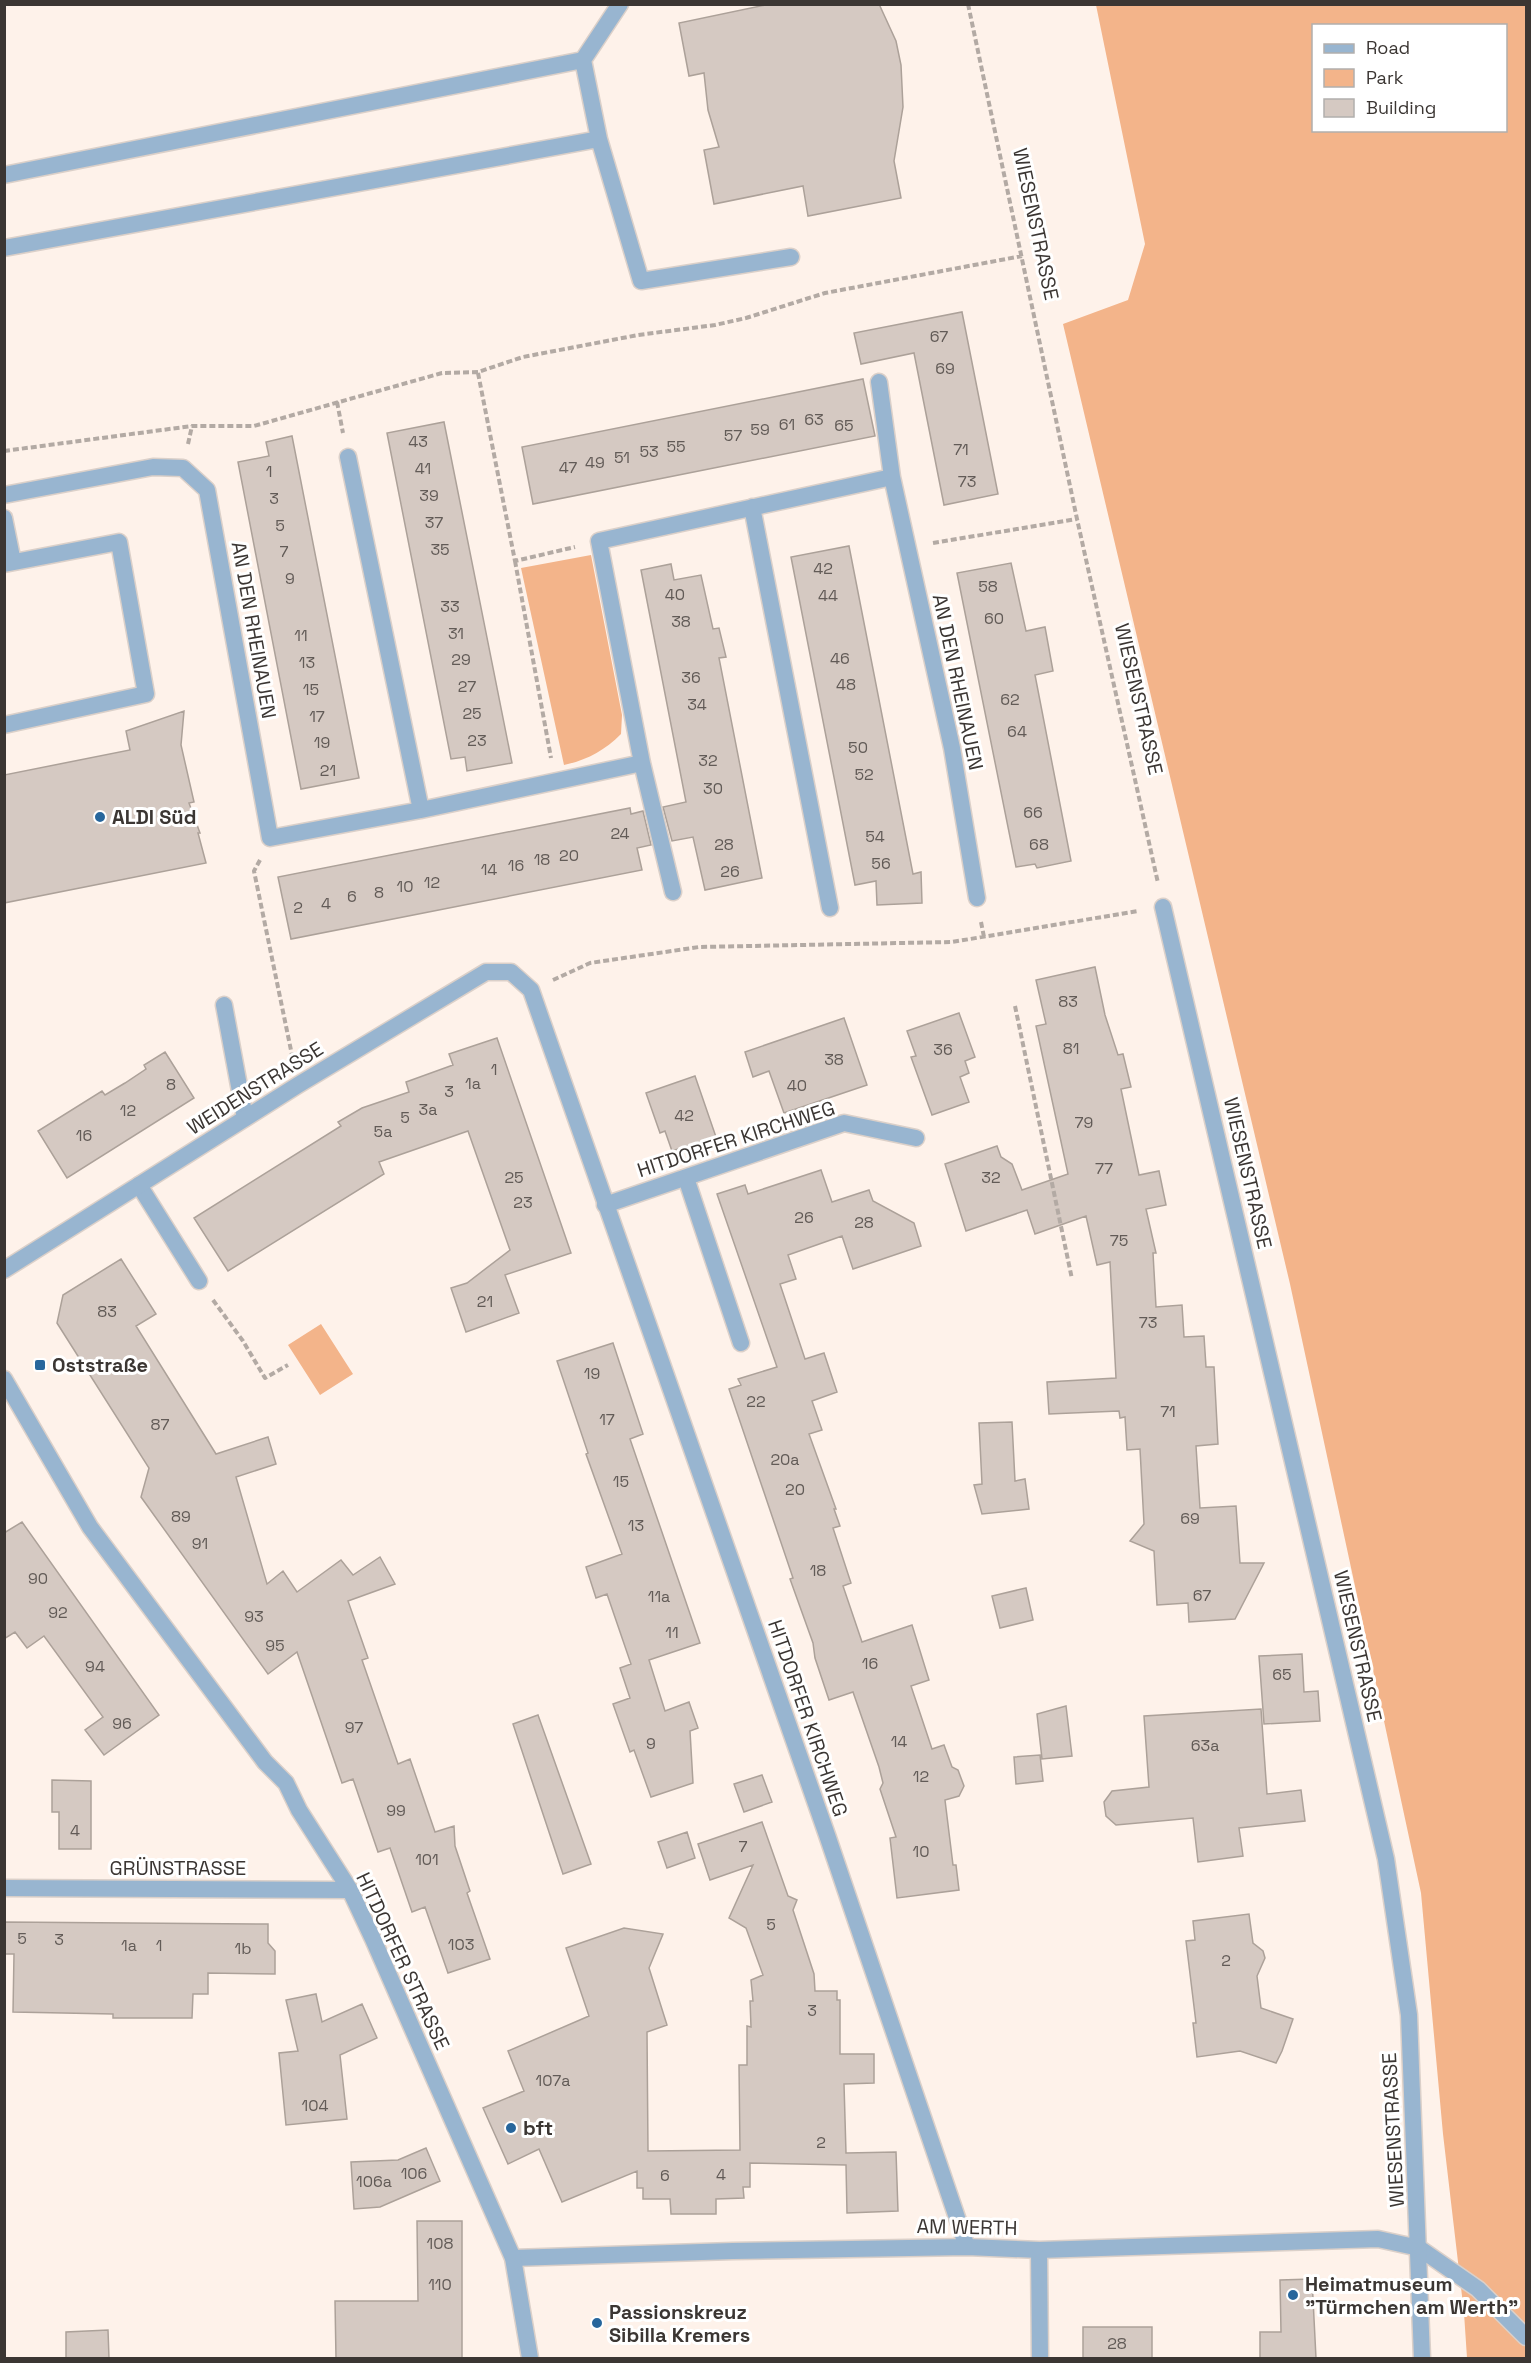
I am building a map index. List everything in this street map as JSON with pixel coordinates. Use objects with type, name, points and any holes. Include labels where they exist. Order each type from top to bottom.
[{"type":"street","points":[[620,4],[583,60],[599,139],[641,281],[791,257]]},
{"type":"street","points":[[4,175],[583,60]]},
{"type":"street","points":[[4,248],[599,139]]},
{"type":"street","name":"AN DEN RHEINAUEN","points":[[879,382],[892,477],[952,748],[977,898]]},
{"type":"street","points":[[348,457],[421,810]]},
{"type":"street","name":"AN DEN RHEINAUEN","points":[[4,495],[153,467],[183,468],[207,490],[270,838]]},
{"type":"street","points":[[673,892],[642,763],[599,541],[892,477]]},
{"type":"street","points":[[752,507],[830,908]]},
{"type":"street","points":[[4,518],[9,563],[119,542],[146,694],[4,725]]},
{"type":"street","points":[[270,838],[556,783],[642,763]]},
{"type":"street","name":"WIESENSTRASSE","points":[[1163,907],[1386,1859],[1409,2015],[1422,2358]]},
{"type":"street","name":"WEIDENSTRASSE","points":[[4,1270],[298,1085],[486,972],[511,972],[531,990]]},
{"type":"street","name":"HITDORFER KIRCHWEG","points":[[531,990],[831,1846],[967,2247]]},
{"type":"street","points":[[224,1005],[245,1118]]},
{"type":"street","name":"HITDORFER KIRCHWEG","points":[[605,1205],[844,1123],[916,1138]]},
{"type":"street","points":[[686,1178],[741,1343]]},
{"type":"street","points":[[139,1185],[199,1281]]},
{"type":"street","name":"HITDORFER STRASSE","points":[[4,1379],[90,1527],[265,1762],[286,1783],[300,1810],[350,1890],[513,2258],[530,2358]]},
{"type":"street","name":"GRÜNSTRASSE","points":[[4,1888],[350,1890]]},
{"type":"street","name":"AM WERTH","points":[[513,2258],[967,2247],[1039,2250],[1378,2239],[1419,2248]]},
{"type":"street","points":[[1419,2248],[1478,2289],[1527,2337]]},
{"type":"street","points":[[1039,2250],[1040,2358]]},
{"type":"path","name":"WIESENSTRASSE","points":[[968,4],[1077,519],[1163,907]]},
{"type":"path","points":[[4,451],[192,426],[254,426],[442,373],[478,372],[523,357],[638,335],[715,326],[825,293],[1022,256]]},
{"type":"path","points":[[478,372],[556,783]]},
{"type":"path","points":[[337,402],[348,457]]},
{"type":"path","points":[[908,547],[1077,519]]},
{"type":"path","points":[[515,561],[599,541]]},
{"type":"path","points":[[270,838],[254,871],[298,1085]]},
{"type":"path","points":[[531,990],[590,963],[699,947],[952,942],[1163,907]]},
{"type":"path","points":[[1015,1006],[1072,1279]]},
{"type":"path","points":[[199,1281],[243,1341],[266,1378],[288,1365]]},
{"type":"green space","points":[[1096,5],[1526,5],[1526,2358],[1467,2358],[1464,2313],[1443,2134],[1421,1893],[1290,1284],[1063,324],[1128,300],[1145,244]]},
{"type":"green space","points":[[591,555],[622,715],[621,734],[595,754],[564,765],[521,568]]},
{"type":"green space","points":[[321,1324],[353,1374],[320,1395],[288,1345]]},
{"type":"building","points":[[770,4],[879,4],[896,41],[901,65],[903,107],[894,161],[901,198],[808,216],[803,186],[714,204],[704,150],[719,147],[708,110],[704,73],[689,76],[679,23]]},
{"type":"building","points":[[962,312],[998,494],[944,505],[914,353],[861,364],[854,333]]},
{"type":"building","points":[[863,379],[875,436],[533,504],[522,447]]},
{"type":"building","points":[[444,422],[512,763],[467,771],[465,757],[451,759],[387,433]]},
{"type":"building","points":[[292,436],[359,778],[301,789],[238,462],[269,456],[266,442]]},
{"type":"building","points":[[849,546],[913,874],[921,872],[922,903],[877,905],[876,881],[855,885],[791,557]]},
{"type":"building","points":[[1011,563],[1026,631],[1045,627],[1053,671],[1035,675],[1071,861],[1037,868],[1035,864],[1016,867],[957,573]]},
{"type":"building","points":[[671,564],[674,580],[701,575],[713,629],[719,628],[726,657],[719,658],[762,878],[705,890],[693,837],[672,841],[663,807],[686,802],[641,570]]},
{"type":"building","name":"ALDI Süd","points":[[184,711],[181,745],[194,802],[189,803],[200,833],[198,833],[206,863],[4,903],[4,775],[130,750],[126,731]]},
{"type":"building","points":[[630,808],[631,814],[643,811],[651,845],[637,848],[642,870],[291,939],[278,877]]},
{"type":"building","points":[[1095,967],[1105,1015],[1118,1055],[1123,1054],[1131,1087],[1121,1089],[1139,1175],[1159,1171],[1166,1205],[1146,1209],[1156,1253],[1153,1253],[1156,1307],[1182,1305],[1184,1337],[1204,1336],[1206,1367],[1214,1367],[1218,1444],[1196,1446],[1200,1508],[1236,1506],[1240,1563],[1264,1563],[1235,1619],[1189,1622],[1188,1603],[1157,1605],[1154,1551],[1130,1541],[1144,1524],[1140,1449],[1127,1450],[1125,1417],[1120,1418],[1119,1411],[1049,1414],[1047,1382],[1116,1378],[1110,1262],[1097,1265],[1086,1216],[1035,1234],[1027,1210],[966,1231],[945,1164],[997,1146],[1001,1157],[1012,1164],[1022,1190],[1068,1174],[1036,1026],[1046,1024],[1036,980]]},
{"type":"building","points":[[959,1013],[975,1057],[965,1061],[969,1073],[960,1077],[969,1102],[932,1115],[911,1057],[916,1056],[907,1031]]},
{"type":"building","points":[[844,1018],[867,1085],[784,1113],[769,1071],[753,1077],[745,1052]]},
{"type":"building","points":[[497,1038],[571,1253],[505,1275],[519,1313],[466,1332],[451,1288],[467,1283],[510,1250],[468,1131],[379,1162],[384,1174],[228,1271],[194,1218],[341,1126],[338,1122],[362,1108],[409,1092],[406,1082],[453,1065],[449,1054]]},
{"type":"building","points":[[165,1052],[194,1098],[67,1178],[38,1131],[102,1091],[105,1095],[125,1083],[146,1069],[144,1065]]},
{"type":"building","points":[[695,1076],[716,1137],[672,1151],[665,1131],[660,1133],[646,1093]]},
{"type":"building","points":[[821,1170],[832,1202],[869,1190],[873,1201],[914,1223],[921,1246],[853,1269],[842,1236],[788,1255],[796,1279],[780,1284],[805,1359],[824,1353],[837,1392],[812,1401],[822,1430],[809,1434],[836,1509],[834,1509],[840,1526],[833,1528],[851,1583],[843,1586],[862,1642],[912,1625],[929,1680],[911,1686],[932,1749],[944,1745],[952,1767],[958,1770],[964,1786],[959,1796],[945,1800],[953,1865],[956,1865],[959,1890],[897,1898],[890,1838],[896,1837],[880,1789],[883,1783],[879,1767],[853,1692],[829,1700],[815,1658],[813,1643],[790,1579],[793,1578],[729,1389],[741,1385],[738,1379],[777,1367],[717,1194],[745,1185],[748,1194]]},
{"type":"building","points":[[121,1259],[156,1314],[136,1326],[216,1454],[268,1437],[276,1464],[236,1477],[267,1584],[283,1571],[297,1592],[341,1560],[353,1575],[380,1557],[395,1584],[348,1601],[368,1658],[362,1660],[398,1764],[410,1759],[435,1832],[454,1826],[455,1846],[470,1891],[467,1893],[490,1959],[448,1973],[425,1907],[412,1912],[390,1848],[378,1852],[353,1779],[342,1783],[297,1652],[268,1674],[141,1497],[149,1468],[57,1323],[63,1295]]},
{"type":"building","points":[[613,1343],[643,1434],[630,1439],[700,1643],[649,1660],[665,1711],[689,1702],[698,1728],[690,1731],[693,1783],[651,1797],[634,1750],[630,1752],[613,1704],[630,1698],[620,1668],[631,1664],[607,1594],[596,1598],[586,1567],[622,1554],[586,1454],[588,1453],[557,1361]]},
{"type":"building","points":[[1012,1422],[1015,1481],[1025,1479],[1029,1509],[982,1514],[974,1485],[982,1484],[979,1423]]},
{"type":"building","points":[[22,1522],[159,1715],[104,1755],[85,1730],[103,1717],[44,1636],[27,1648],[15,1632],[4,1639],[4,1533]]},
{"type":"building","points":[[1026,1588],[1033,1620],[1000,1628],[992,1596]]},
{"type":"building","points":[[1302,1654],[1304,1692],[1318,1691],[1320,1721],[1264,1724],[1259,1656]]},
{"type":"building","points":[[1066,1706],[1072,1756],[1042,1759],[1037,1714]]},
{"type":"building","points":[[1261,1709],[1267,1794],[1301,1790],[1305,1821],[1239,1828],[1243,1856],[1198,1862],[1193,1818],[1116,1825],[1106,1816],[1104,1802],[1112,1791],[1149,1787],[1144,1716]]},
{"type":"building","points":[[538,1715],[591,1864],[563,1874],[513,1724]]},
{"type":"building","points":[[1040,1755],[1043,1781],[1016,1784],[1014,1757]]},
{"type":"building","points":[[762,1775],[772,1802],[744,1812],[734,1784]]},
{"type":"building","points":[[52,1780],[91,1781],[91,1849],[59,1849],[59,1812],[52,1812]]},
{"type":"building","points":[[762,1822],[788,1896],[797,1900],[793,1910],[814,1974],[815,1991],[837,1991],[837,2000],[840,2000],[840,2054],[874,2054],[874,2083],[844,2084],[846,2153],[896,2152],[898,2211],[847,2213],[846,2165],[750,2163],[750,2187],[743,2187],[744,2198],[716,2199],[716,2214],[671,2214],[670,2199],[643,2199],[643,2188],[637,2188],[637,2171],[562,2202],[539,2149],[508,2164],[483,2108],[524,2091],[508,2051],[589,2016],[566,1948],[624,1928],[663,1934],[649,1968],[667,2025],[647,2032],[648,2151],[740,2150],[739,2065],[747,2065],[747,2026],[751,2027],[750,2001],[753,2001],[751,1980],[763,1975],[746,1928],[729,1918],[753,1865],[710,1880],[698,1844]]},
{"type":"building","points":[[687,1832],[695,1858],[667,1868],[658,1842]]},
{"type":"building","points":[[1249,1914],[1253,1943],[1263,1951],[1265,1958],[1257,1976],[1261,2008],[1293,2019],[1282,2051],[1276,2063],[1240,2051],[1197,2057],[1193,2023],[1196,2023],[1186,1941],[1195,1940],[1193,1921]]},
{"type":"building","points":[[4,1922],[268,1924],[268,1943],[275,1951],[275,1974],[208,1973],[208,1994],[193,1994],[192,2018],[113,2018],[113,2014],[13,2012],[14,1954],[4,1954]]},
{"type":"building","points":[[316,1994],[322,2022],[362,2004],[377,2038],[340,2055],[347,2119],[286,2125],[279,2053],[298,2051],[286,2000]]},
{"type":"building","points":[[426,2148],[440,2181],[380,2207],[354,2209],[351,2162],[398,2160]]},
{"type":"building","points":[[417,2221],[462,2221],[462,2358],[336,2358],[335,2301],[418,2301]]},
{"type":"building","points":[[1312,2279],[1316,2358],[1260,2358],[1260,2332],[1281,2332],[1280,2280]]},
{"type":"building","points":[[1083,2327],[1152,2327],[1152,2358],[1083,2358]]},
{"type":"building","points":[[108,2330],[109,2358],[66,2358],[66,2332]]},
{"type":"place","name":"ALDI Süd","points":[[100,817]]},
{"type":"place","name":"Oststraße","points":[[40,1365]]},
{"type":"place","name":"bft","points":[[511,2128]]},
{"type":"place","name":"Heimatmuseum \"Türmchen am Werth\"","points":[[1293,2295]]},
{"type":"place","name":"Passionskreuz Sibilla Kremers","points":[[597,2323]]}]
